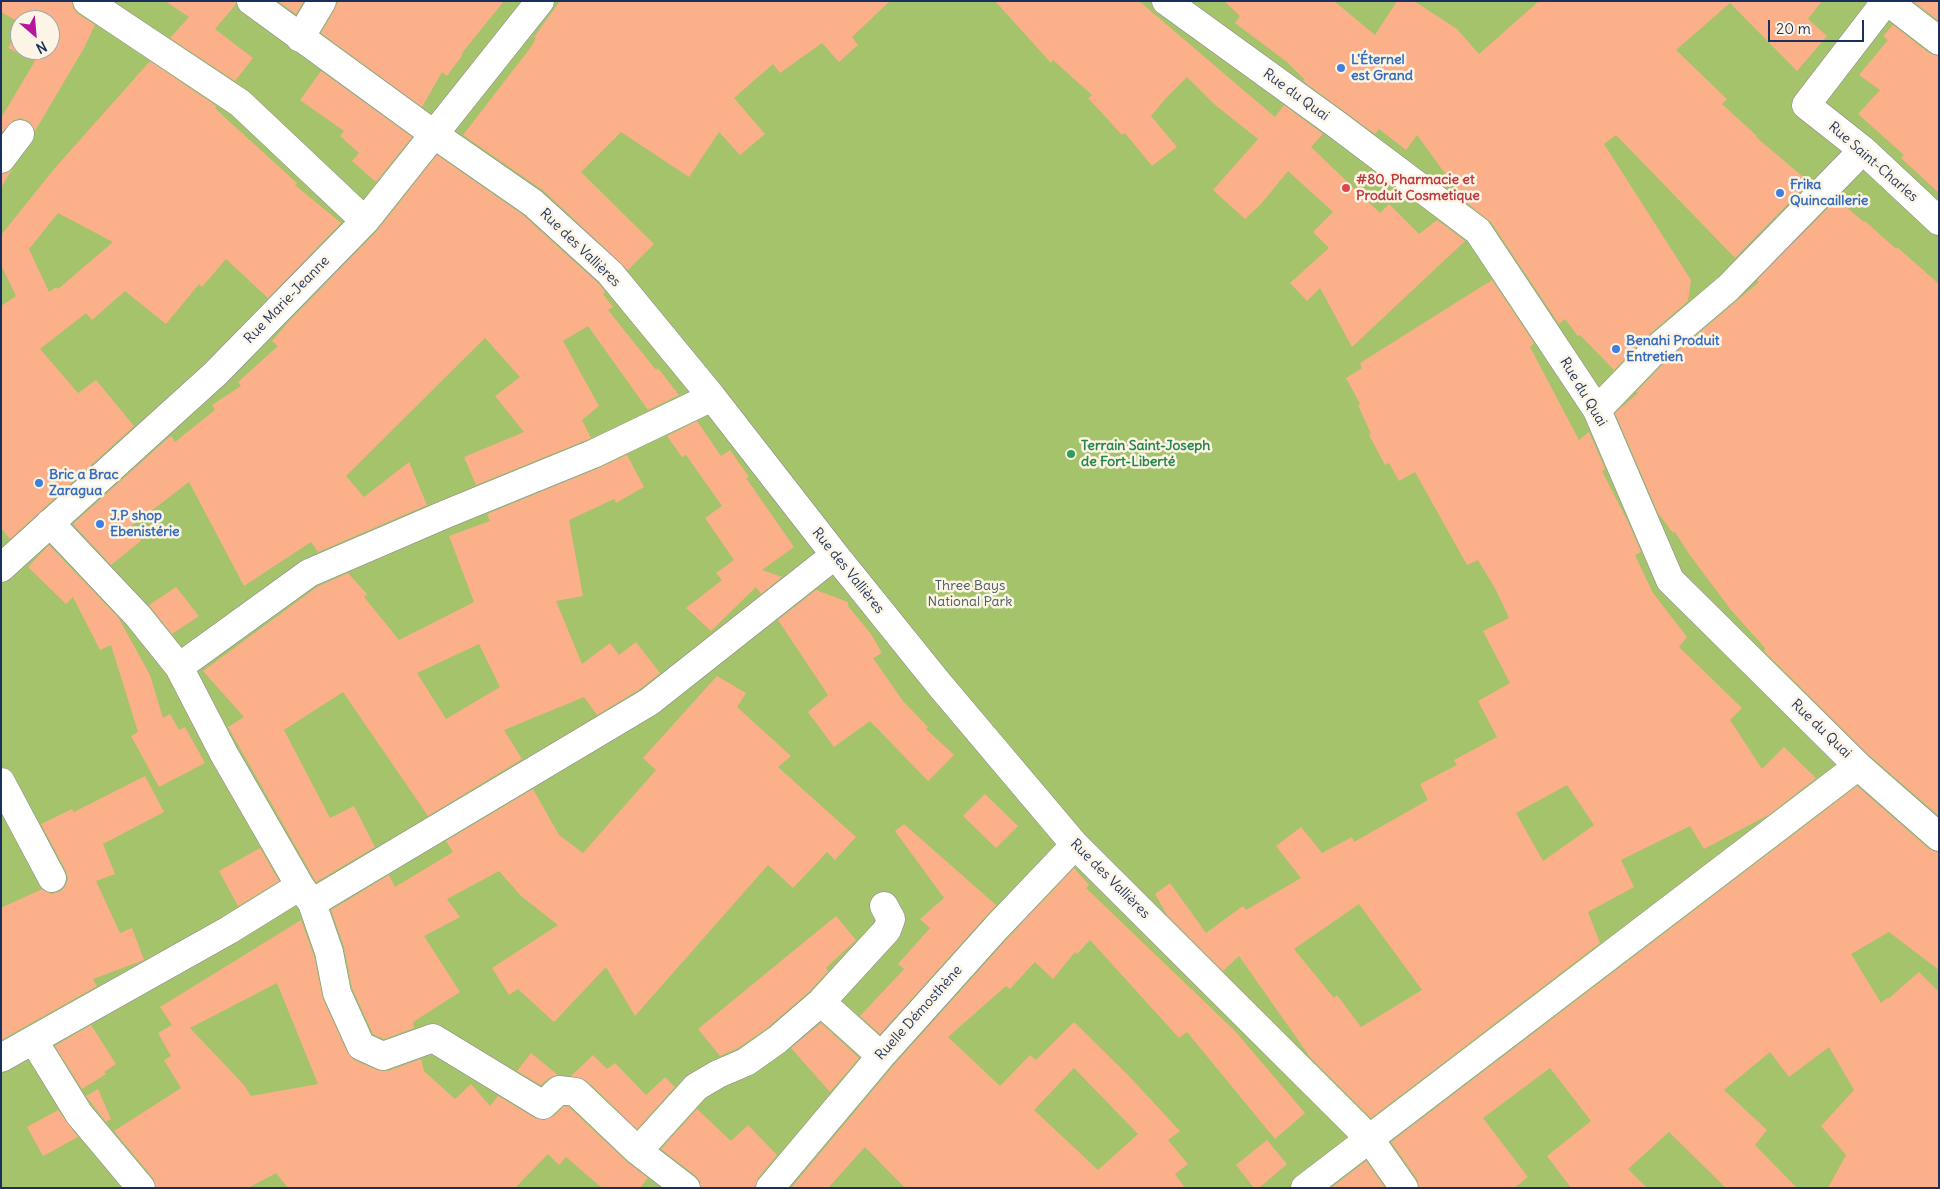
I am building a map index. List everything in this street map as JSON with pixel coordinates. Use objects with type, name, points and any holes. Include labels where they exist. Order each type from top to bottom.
[{"type":"street","points":[[87,1],[240,103],[365,221]]},
{"type":"street","name":"Rue des Vallières","points":[[252,1],[300,38],[533,203],[610,273],[712,397],[835,555],[939,684],[1075,845],[1369,1138],[1404,1188]]},
{"type":"street","points":[[300,38],[322,1]]},
{"type":"street","name":"Rue Marie-Jeanne","points":[[1,568],[215,374],[365,221],[540,1]]},
{"type":"street","name":"Rue du Quai","points":[[1166,1],[1336,124],[1478,231],[1597,410],[1670,580],[1858,766],[1939,837]]},
{"type":"street","points":[[1887,1],[1939,41]]},
{"type":"street","name":"Rue Saint-Charles","points":[[1887,1],[1806,105],[1862,150],[1939,221]]},
{"type":"street","points":[[1,159],[20,134]]},
{"type":"street","points":[[1597,410],[1655,350],[1728,288],[1862,150]]},
{"type":"street","points":[[179,667],[309,573],[593,454],[712,397]]},
{"type":"street","points":[[50,522],[132,610],[179,667],[224,754],[306,894],[329,952],[337,993],[361,1046],[383,1056],[432,1038],[543,1105],[559,1090],[576,1092],[638,1150],[686,1188]]},
{"type":"street","points":[[1,1058],[229,930],[306,894],[649,702],[835,555]]},
{"type":"street","points":[[1305,1188],[1858,766]]},
{"type":"street","points":[[1,782],[52,878]]},
{"type":"street","name":"Ruelle Démosthène","points":[[770,1188],[881,1056],[996,928],[1075,845]]},
{"type":"street","points":[[638,1150],[696,1087],[718,1074],[746,1062],[777,1040],[820,1002],[887,930],[891,919],[884,906]]},
{"type":"street","points":[[820,1002],[881,1056]]},
{"type":"street","points":[[34,1041],[79,1114],[141,1188]]},
{"type":"green space","name":"Three Bays National Park","points":[[1,1],[1939,1],[1939,1188],[1,1188]]},
{"type":"building","points":[[1,1],[72,1],[73,8],[78,14],[95,25],[84,48],[35,131],[30,122],[21,118],[14,120],[1,133],[1,118],[35,61],[33,60],[60,60],[60,10],[10,10],[10,17],[1,12]]},
{"type":"building","points":[[165,1],[236,1],[236,4],[215,29],[253,58],[235,81],[170,38],[189,17]]},
{"type":"building","points":[[278,1],[304,1],[296,14]]},
{"type":"building","points":[[338,1],[504,1],[462,53],[462,56],[447,76],[442,72],[422,107],[321,33]]},
{"type":"building","points":[[560,1],[890,1],[852,37],[858,45],[839,62],[822,43],[780,73],[773,64],[734,98],[765,134],[740,155],[719,132],[689,177],[621,132],[581,172],[654,244],[628,270],[544,191],[463,135],[531,47],[536,38],[534,37]]},
{"type":"building","points":[[995,1],[1139,1],[1275,117],[1284,105],[1323,134],[1311,147],[1380,213],[1389,204],[1419,234],[1437,220],[1465,241],[1352,347],[1320,288],[1307,301],[1290,283],[1329,248],[1313,232],[1333,212],[1288,171],[1261,204],[1245,219],[1213,190],[1258,139],[1214,104],[1187,77],[1151,116],[1177,147],[1152,166],[1125,133],[1122,135],[1088,98],[1092,95],[1053,60],[1051,63]]},
{"type":"building","points":[[1224,1],[1334,1],[1375,35],[1397,1],[1414,1],[1457,29],[1479,54],[1539,1],[1822,1],[1808,19],[1827,36],[1797,71],[1730,3],[1676,50],[1727,99],[1722,104],[1756,137],[1809,182],[1735,258],[1616,135],[1604,144],[1691,280],[1688,301],[1645,338],[1614,370],[1580,335],[1578,336],[1565,319],[1559,324],[1491,222],[1462,199],[1417,135],[1406,150],[1379,129],[1375,134],[1303,81],[1304,79],[1287,62],[1235,23],[1240,16]]},
{"type":"building","points":[[1939,1],[1939,21],[1914,2]]},
{"type":"building","points":[[1893,25],[1929,53],[1939,56],[1939,193],[1901,158],[1904,155],[1858,114],[1880,90],[1859,75],[1888,40],[1883,36]]},
{"type":"building","points":[[150,61],[216,106],[215,108],[297,183],[295,185],[341,223],[268,298],[226,259],[202,287],[199,284],[166,324],[125,291],[92,320],[86,313],[40,349],[78,393],[96,380],[134,426],[10,539],[1,528],[1,306],[16,296],[1,265],[1,235],[54,169]],"holes":[[[58,213],[113,242],[58,289],[56,287],[49,292],[29,249]]]},
{"type":"building","points":[[321,71],[412,137],[376,182],[352,161],[359,153],[340,136],[344,131],[300,100]]},
{"type":"building","points":[[437,155],[523,215],[599,284],[605,292],[603,294],[613,307],[608,310],[656,370],[658,368],[679,395],[648,410],[588,326],[563,341],[599,406],[582,420],[591,438],[476,485],[464,457],[524,432],[495,396],[520,377],[485,338],[346,476],[364,497],[409,462],[427,505],[318,552],[311,542],[244,586],[189,482],[130,527],[141,541],[111,565],[73,524],[167,439],[171,436],[175,442],[215,410],[212,405],[241,386],[238,382],[278,346],[272,341],[376,232]]},
{"type":"building","points":[[12,169],[1,188],[1,174],[7,173]]},
{"type":"building","points":[[1837,199],[1896,249],[1897,247],[1939,284],[1939,816],[1869,755],[1764,651],[1765,648],[1731,610],[1675,532],[1673,533],[1658,513],[1615,413],[1638,393],[1636,392],[1666,361],[1759,282],[1757,280]]},
{"type":"building","points":[[1492,280],[1534,343],[1530,347],[1579,440],[1589,432],[1605,469],[1602,471],[1641,552],[1635,555],[1653,593],[1687,637],[1679,647],[1742,708],[1730,720],[1762,769],[1784,747],[1816,778],[1770,814],[1704,849],[1690,826],[1621,860],[1634,887],[1588,912],[1600,943],[1371,1118],[1310,1057],[1239,956],[1223,971],[1167,915],[1155,894],[1170,883],[1206,933],[1243,906],[1246,910],[1301,878],[1276,846],[1301,827],[1322,853],[1352,837],[1354,842],[1428,800],[1420,784],[1457,765],[1454,760],[1497,737],[1478,701],[1510,683],[1483,631],[1509,618],[1496,590],[1478,560],[1467,565],[1415,472],[1399,481],[1389,463],[1385,465],[1369,435],[1371,434],[1358,405],[1360,404],[1346,378],[1362,368],[1360,363]],"holes":[[[1567,785],[1594,825],[1543,861],[1516,813]],[[1359,904],[1422,990],[1361,1027],[1337,995],[1334,998],[1294,949]]]},
{"type":"building","points":[[697,421],[721,456],[730,450],[749,477],[746,478],[794,547],[762,570],[782,577],[761,594],[756,587],[711,631],[686,608],[722,580],[716,573],[734,560],[705,518],[722,506],[686,455],[682,457],[667,436]]},
{"type":"building","points":[[627,455],[644,487],[616,503],[614,499],[569,520],[583,596],[556,601],[582,664],[610,643],[619,655],[636,642],[660,673],[640,689],[597,715],[584,697],[504,730],[522,759],[428,816],[343,692],[284,730],[330,818],[354,806],[375,847],[316,882],[228,727],[244,717],[203,671],[317,587],[348,573],[367,594],[364,597],[399,640],[474,602],[449,536],[490,521],[487,514]],"holes":[[[479,644],[500,687],[446,719],[417,673]]]},
{"type":"building","points":[[49,545],[118,617],[150,675],[163,718],[170,714],[179,730],[185,727],[205,763],[159,787],[131,736],[138,732],[111,645],[100,650],[73,597],[66,604],[28,567]]},
{"type":"building","points":[[176,587],[199,616],[172,634],[149,605]]},
{"type":"building","points":[[816,590],[848,602],[848,606],[871,634],[882,653],[873,658],[903,701],[928,727],[926,729],[954,755],[928,781],[870,721],[834,747],[808,712],[828,695],[778,620]]},
{"type":"building","points":[[717,676],[746,693],[737,707],[791,756],[778,767],[856,837],[835,860],[827,852],[793,888],[768,865],[635,1016],[606,967],[554,1022],[518,989],[509,995],[492,968],[558,925],[521,896],[499,871],[447,899],[460,917],[424,936],[460,992],[413,1022],[414,1028],[384,1039],[373,1034],[352,988],[344,947],[331,910],[389,875],[395,887],[453,852],[446,841],[533,789],[559,835],[583,853],[656,770],[643,758]]},
{"type":"building","points":[[145,776],[164,812],[103,844],[115,874],[96,881],[120,933],[132,928],[144,960],[93,979],[97,986],[1,1040],[1,908],[42,889],[51,894],[59,892],[65,887],[68,879],[66,871],[41,824],[72,809],[74,812]]},
{"type":"building","points":[[1857,786],[1929,849],[1939,852],[1939,970],[1889,932],[1851,954],[1881,1003],[1919,972],[1939,992],[1939,1188],[1828,1188],[1846,1155],[1821,1126],[1854,1090],[1829,1047],[1789,1077],[1770,1052],[1724,1090],[1767,1130],[1755,1145],[1797,1188],[1726,1188],[1669,1132],[1628,1169],[1647,1188],[1571,1188],[1547,1156],[1591,1121],[1550,1068],[1483,1118],[1528,1177],[1514,1188],[1419,1188],[1417,1179],[1391,1142]]},
{"type":"building","points":[[985,794],[1018,826],[996,848],[963,816]]},
{"type":"building","points":[[904,824],[996,905],[880,1034],[860,1016],[904,969],[898,964],[930,928],[920,919],[944,898],[895,831]]},
{"type":"building","points":[[260,848],[279,881],[238,906],[219,871]]},
{"type":"building","points":[[1074,868],[1089,885],[1086,888],[1235,1031],[1305,1113],[1275,1139],[1187,1032],[1179,1038],[1090,940],[1077,954],[1075,952],[1053,979],[1035,962],[1010,989],[1006,986],[948,1037],[1000,1086],[1030,1055],[1036,1060],[1074,1022],[1128,1075],[1180,1131],[1168,1140],[1188,1164],[1175,1174],[1185,1188],[905,1188],[865,1147],[828,1188],[791,1188],[893,1066],[1007,939]],"holes":[[[1074,1068],[1138,1134],[1098,1170],[1034,1110]]]},
{"type":"building","points":[[836,916],[856,940],[826,968],[828,971],[810,991],[767,1028],[738,1048],[720,1056],[698,1029]]},
{"type":"building","points":[[301,920],[314,956],[323,999],[347,1052],[354,1060],[377,1070],[388,1071],[421,1059],[424,1071],[455,1099],[471,1084],[490,1106],[498,1096],[535,1118],[544,1120],[554,1116],[564,1106],[569,1107],[627,1162],[648,1178],[640,1188],[602,1188],[566,1157],[559,1165],[548,1154],[515,1188],[288,1188],[276,1173],[248,1188],[156,1188],[153,1178],[114,1131],[181,1088],[164,1060],[171,1056],[158,1033],[172,1025],[160,1007]],"holes":[[[277,983],[318,1084],[251,1096],[244,1085],[190,1028]]]},
{"type":"building","points":[[821,1023],[859,1058],[830,1092],[791,1048]]},
{"type":"building","points":[[91,1025],[116,1064],[104,1072],[106,1074],[82,1089],[55,1046]]},
{"type":"building","points":[[531,1053],[558,1075],[549,1078],[541,1085],[517,1071]]},
{"type":"building","points":[[593,1055],[607,1069],[615,1063],[646,1095],[665,1077],[675,1087],[637,1129],[587,1081],[571,1076]]},
{"type":"building","points":[[98,1089],[111,1119],[106,1122],[86,1096]]},
{"type":"building","points":[[697,1109],[731,1141],[748,1125],[777,1155],[758,1178],[755,1188],[701,1188],[696,1176],[661,1149]]},
{"type":"building","points":[[58,1110],[78,1137],[43,1156],[27,1127]]},
{"type":"building","points":[[1267,1140],[1287,1164],[1259,1188],[1254,1188],[1236,1165]]},
{"type":"building","points":[[1366,1161],[1385,1188],[1331,1188]]},
{"type":"place","name":"L'Éternel est Grand","points":[[1341,68]]},
{"type":"place","name":"#80, Pharmacie et Produit Cosmetique","points":[[1346,188]]},
{"type":"place","name":"Frika Quincaillerie","points":[[1780,193]]},
{"type":"place","name":"Benahi Produit Entretien","points":[[1616,349]]},
{"type":"place","name":"Terrain Saint-Joseph de Fort-Liberté","points":[[1071,454]]},
{"type":"place","name":"Bric a Brac Zaragua","points":[[39,483]]},
{"type":"place","name":"J.P shop Ebenistérie","points":[[100,524]]}]
